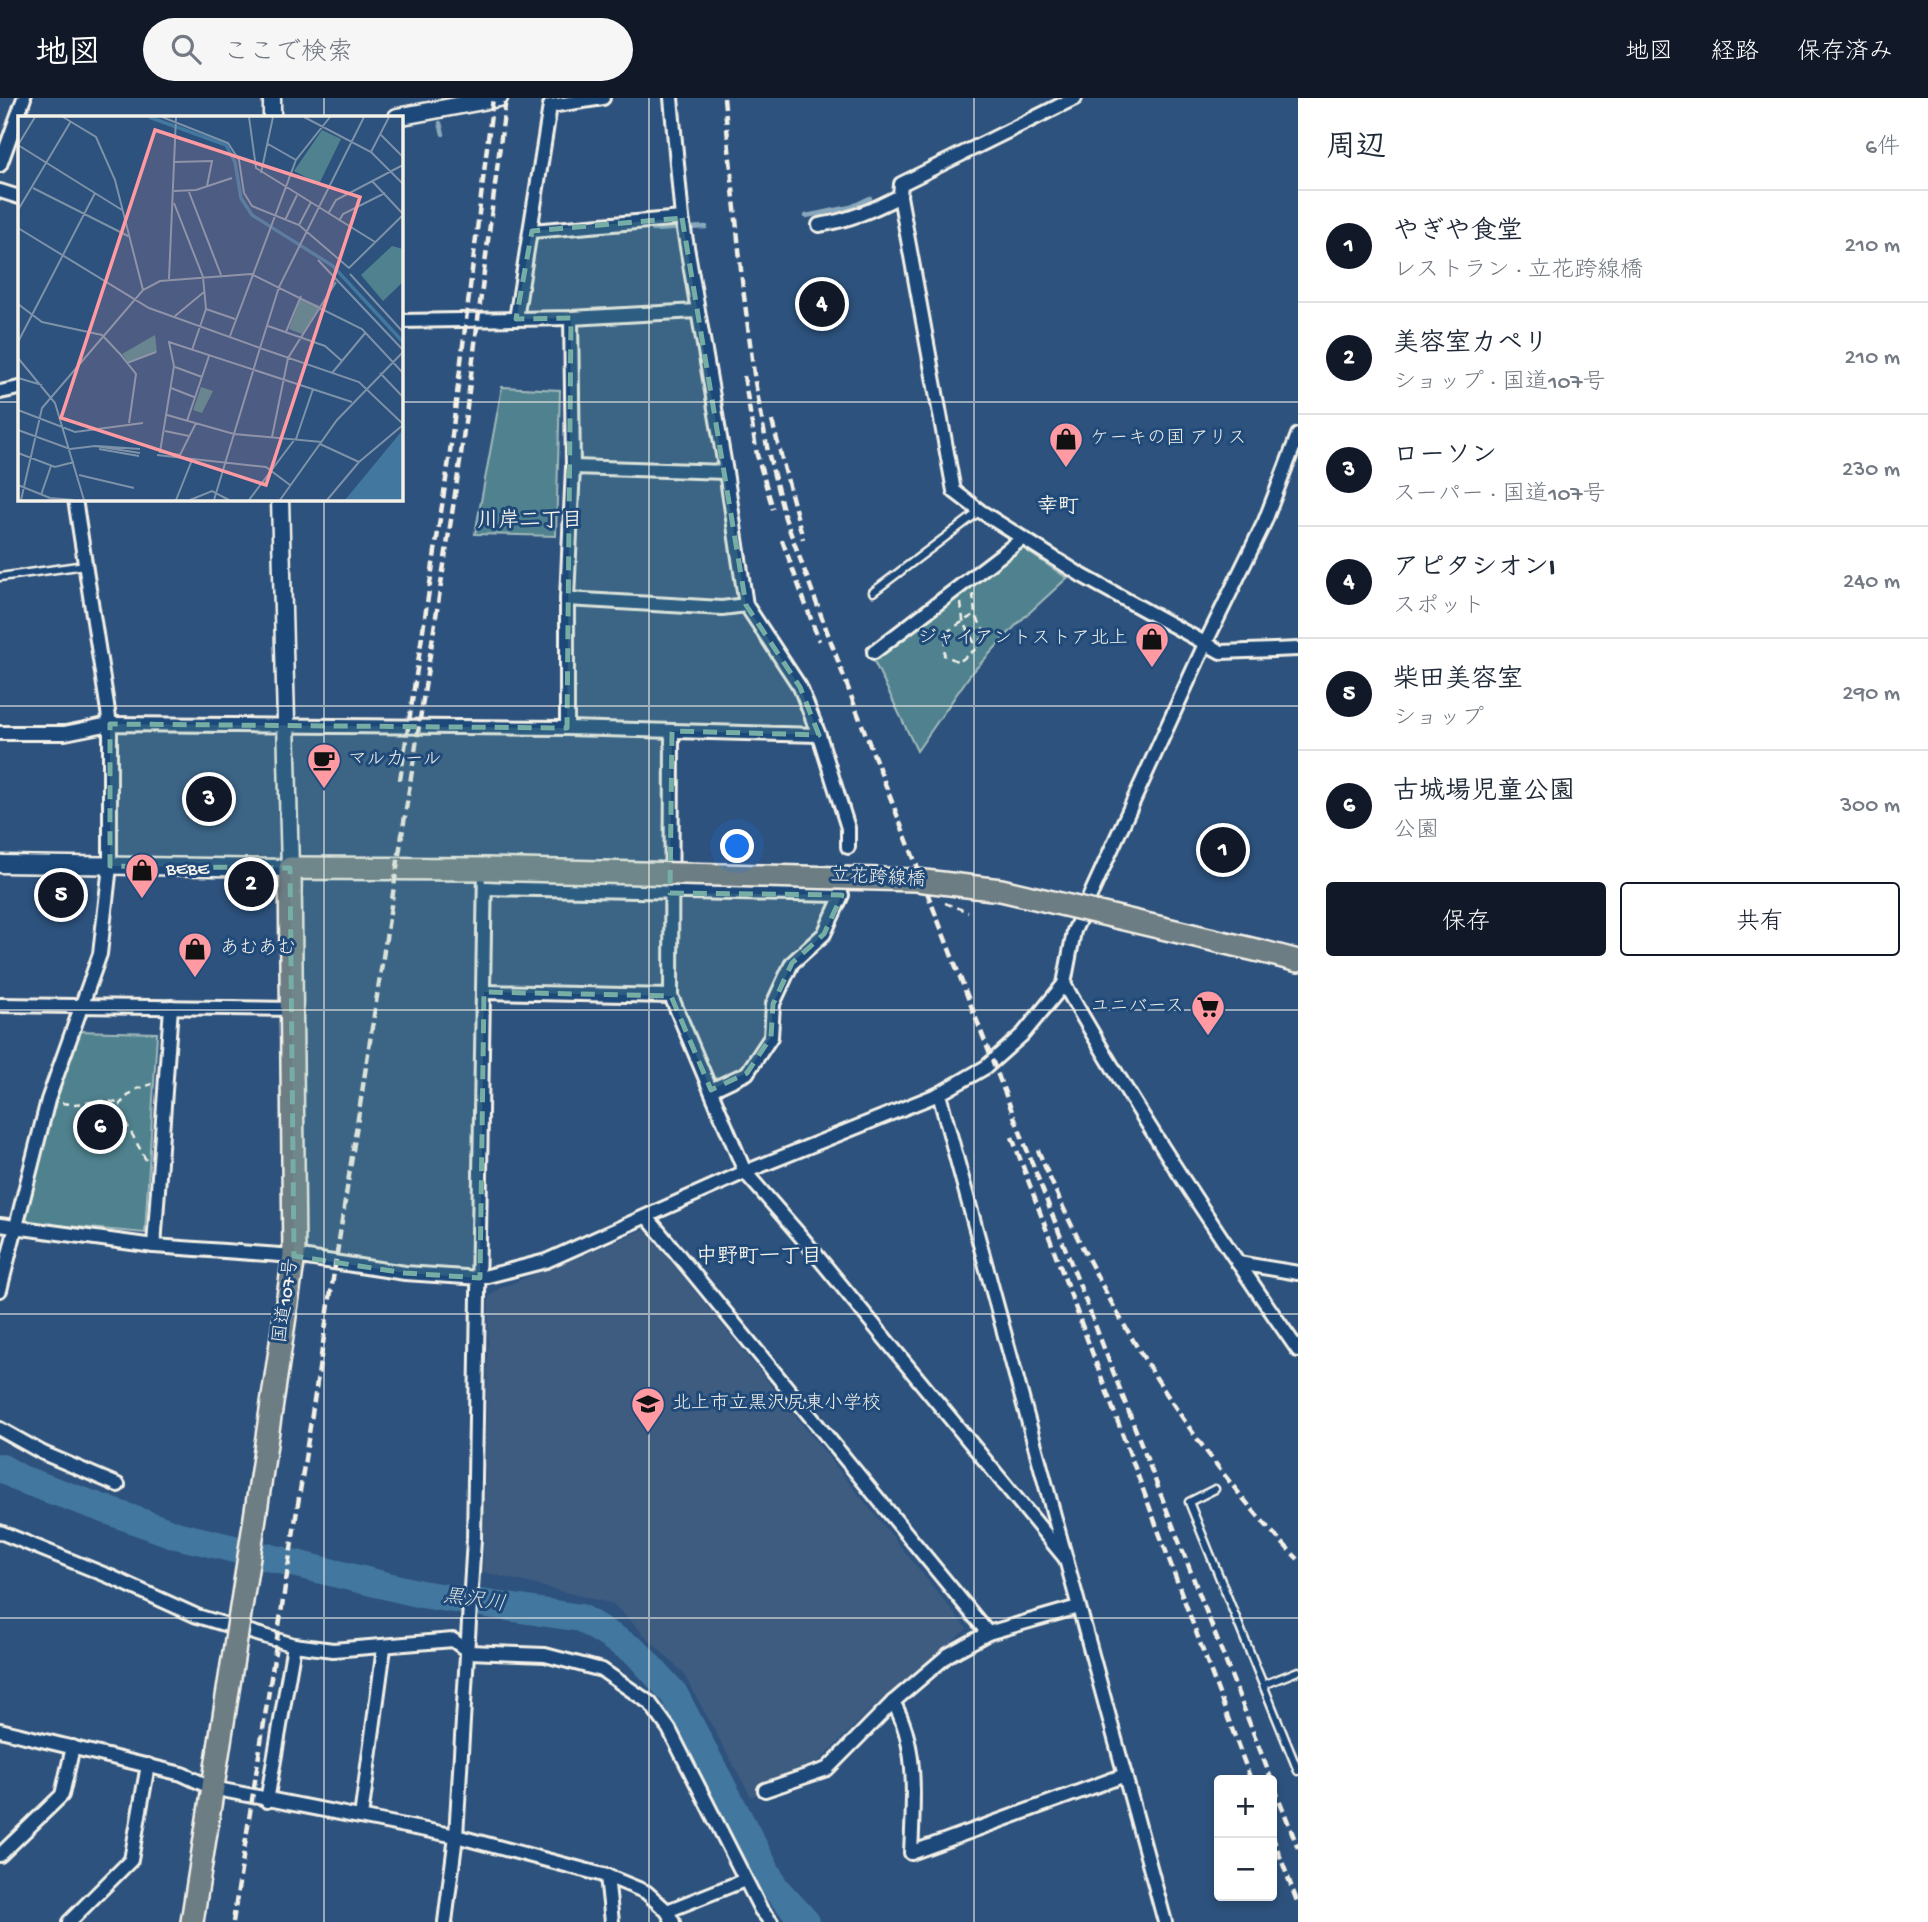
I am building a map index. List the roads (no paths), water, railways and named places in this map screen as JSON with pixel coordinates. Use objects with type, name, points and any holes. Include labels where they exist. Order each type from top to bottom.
[{"type":"highway","points":[[290,868],[485,879]]},
{"type":"highway","name":"国道107号","points":[[192,1922],[294,1256],[294,1009],[290,868]]},
{"type":"highway","name":"立花跨線橋","points":[[485,879],[916,880],[1001,890],[1298,961]]},
{"type":"street","points":[[0,165],[24,98]]},
{"type":"street","points":[[272,98],[272,116]]},
{"type":"street","points":[[401,116],[468,101],[499,98]]},
{"type":"street","points":[[516,319],[550,106],[603,98]]},
{"type":"street","points":[[671,98],[682,218],[746,605],[800,687],[819,735],[848,828],[848,847]]},
{"type":"street","points":[[1075,98],[901,184],[900,196],[954,491],[1022,539],[1221,652],[1298,649]]},
{"type":"street","points":[[0,191],[18,197]]},
{"type":"street","points":[[819,225],[852,220],[900,196]]},
{"type":"street","points":[[532,231],[682,218]]},
{"type":"street","points":[[402,321],[570,318],[697,311]]},
{"type":"street","points":[[567,728],[567,599],[573,467],[570,318]]},
{"type":"street","points":[[0,393],[18,388]]},
{"type":"street","points":[[0,1225],[154,1246],[294,1256],[405,1273],[480,1278],[546,1261],[745,1172],[939,1094],[1000,1056],[1041,1014],[1064,984],[1074,931],[1206,642],[1265,521],[1298,435]]},
{"type":"street","points":[[573,467],[726,472]]},
{"type":"street","points":[[0,1290],[48,1100],[100,954],[110,866],[110,724],[75,500]]},
{"type":"street","points":[[0,864],[290,868],[280,500]]},
{"type":"street","points":[[874,652],[1022,539]]},
{"type":"street","points":[[567,599],[722,607],[746,605]]},
{"type":"street","points":[[0,733],[65,733],[110,724],[567,728],[819,735]]},
{"type":"street","points":[[672,731],[671,996],[745,1172],[1066,1559]]},
{"type":"street","points":[[445,1922],[456,1836],[469,1652],[480,1278],[485,879],[670,893],[842,895],[824,934],[792,963],[773,1004],[771,1037],[747,1073],[710,1090]]},
{"type":"street","points":[[1064,984],[1113,1070],[1238,1264],[1298,1350]]},
{"type":"street","points":[[484,992],[671,996]]},
{"type":"street","points":[[0,1005],[294,1009]]},
{"type":"street","points":[[154,1246],[171,1007]]},
{"type":"street","points":[[939,1094],[1165,1922]]},
{"type":"street","points":[[647,1217],[988,1633]]},
{"type":"street","points":[[1238,1264],[1298,1273]]},
{"type":"street","points":[[0,1429],[43,1453],[118,1485]]},
{"type":"street","points":[[0,1532],[111,1577],[197,1616],[294,1645],[333,1650],[384,1648],[453,1640],[469,1652],[545,1656],[603,1670],[650,1703],[669,1729],[745,1880],[771,1922]]},
{"type":"street","points":[[765,1790],[827,1769],[893,1702],[948,1655],[988,1633],[1078,1607]]},
{"type":"street","points":[[267,1801],[294,1645]]},
{"type":"street","points":[[361,1817],[384,1648]]},
{"type":"street","points":[[893,1702],[906,1723],[913,1799],[911,1853],[1125,1775]]},
{"type":"street","points":[[0,1730],[183,1774],[212,1788],[267,1801],[456,1836],[607,1876],[646,1892],[670,1916],[745,1880]]},
{"type":"street","points":[[0,1856],[62,1795],[73,1747]]},
{"type":"street","points":[[69,1922],[131,1860],[148,1765]]},
{"type":"street","points":[[607,1876],[612,1922]]},
{"type":"lane","points":[[873,592],[980,511]]},
{"type":"lane","points":[[0,577],[85,565]]},
{"type":"lane","points":[[1215,1489],[1189,1502],[1298,1770]]},
{"type":"lane","points":[[1263,1685],[1298,1671]]},
{"type":"waterway","points":[[440,123],[443,134]]},
{"type":"waterway","points":[[806,216],[851,207],[870,198]]},
{"type":"waterway","points":[[653,230],[706,227]]},
{"type":"waterway","name":"黒沢川","points":[[0,1467],[21,1479],[176,1535],[421,1594],[581,1618],[636,1652],[674,1694],[775,1888],[806,1922]]},
{"type":"railway","points":[[400,780],[449,460],[493,98]]},
{"type":"railway","points":[[233,1922],[460,462],[506,98]]},
{"type":"railway","points":[[724,98],[755,382],[768,452],[785,518],[854,704],[1298,1848]]},
{"type":"railway","points":[[744,376],[757,455],[773,509]]},
{"type":"railway","points":[[772,421],[803,539]]},
{"type":"railway","points":[[782,540],[819,641]]},
{"type":"railway","points":[[1012,1137],[1249,1775]]},
{"type":"railway","points":[[1038,1150],[1088,1258],[1149,1367],[1220,1469],[1298,1559]]},
{"type":"railway","points":[[1273,1838],[1298,1904]]},
{"type":"place","name":"アピタシオンI","points":[[822,304]]},
{"type":"place","name":"ケーキの国 アリス","points":[[1066,469]]},
{"type":"place","name":"ジャイアントストア北上","points":[[1152,669]]},
{"type":"place","name":"マルカール","points":[[324,790]]},
{"type":"place","name":"ローソン","points":[[209,799]]},
{"type":"place","name":"やぎや食堂","points":[[1223,850]]},
{"type":"place","name":"美容室カペリ","points":[[251,884]]},
{"type":"place","name":"柴田美容室","points":[[61,895]]},
{"type":"place","name":"BEBE","points":[[142,900]]},
{"type":"place","name":"あむあむ","points":[[195,979]]},
{"type":"place","name":"ユニバース","points":[[1208,1037]]},
{"type":"place","name":"古城場児童公園","points":[[100,1127]]},
{"type":"place","name":"北上市立黒沢尻東小学校","points":[[648,1434]]},
{"type":"district","name":"幸町","points":[[1058,508]]},
{"type":"district","name":"川岸二丁目","points":[[530,522]]},
{"type":"district","name":"中野町一丁目","points":[[759,1258]]}]
